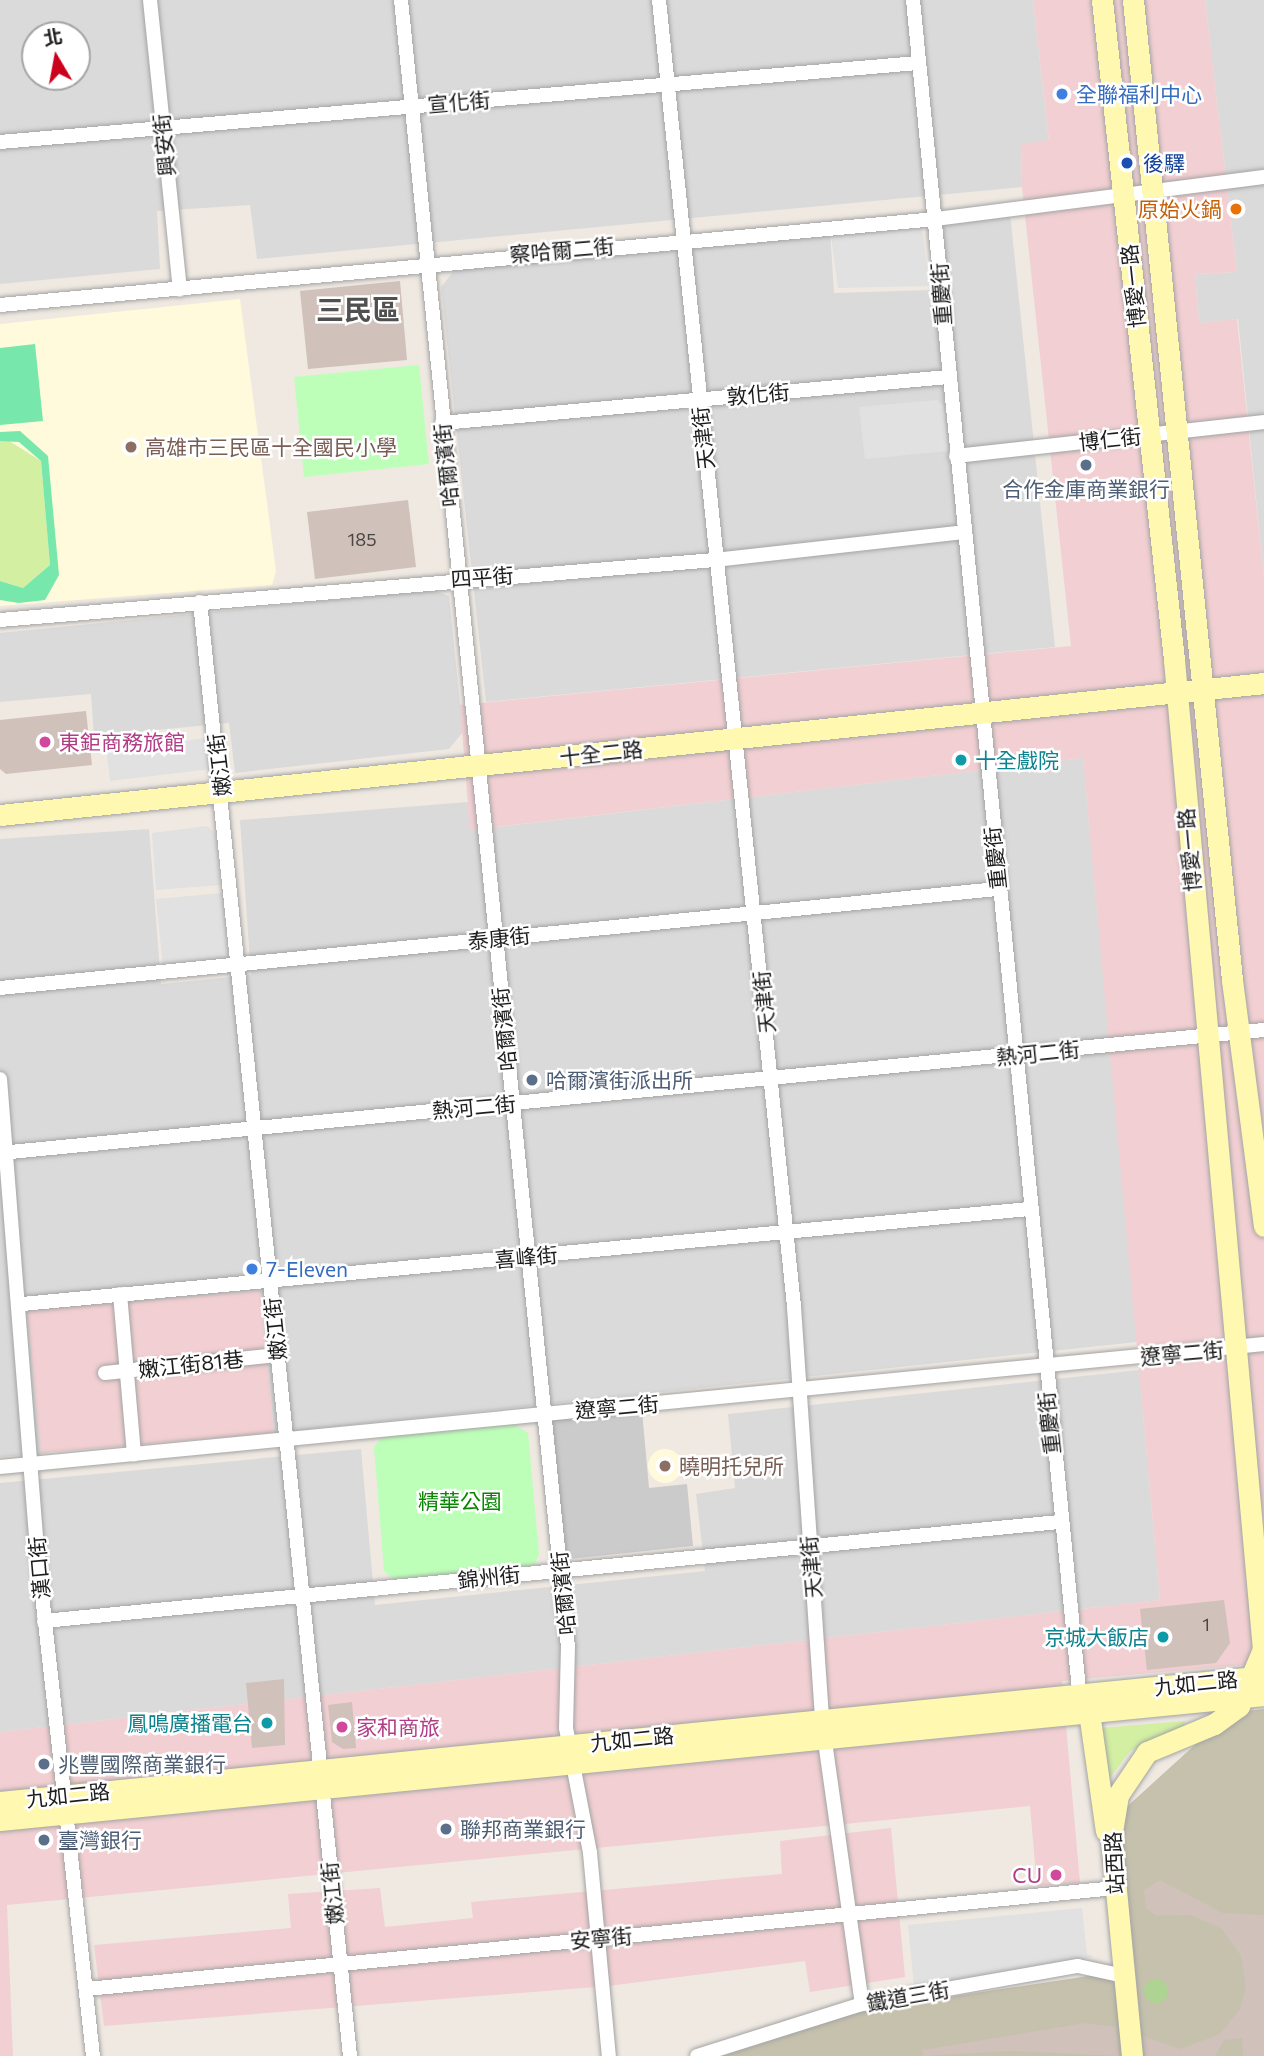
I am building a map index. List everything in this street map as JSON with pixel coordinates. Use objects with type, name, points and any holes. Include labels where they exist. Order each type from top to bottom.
[{"type":"main road","name":"博愛一路","points":[[1102,0],[1176,692],[1204,1035],[1263,1640],[1257,1686]]},
{"type":"main road","name":"博愛一路","points":[[1133,0],[1180,431],[1203,690],[1264,1226]]},
{"type":"main road","name":"十全二路","points":[[0,815],[223,796],[477,766],[981,716],[1264,683]]},
{"type":"main road","name":"九如二路","points":[[0,1820],[64,1805],[824,1729],[1076,1695],[1257,1686]]},
{"type":"main road","name":"九如二路","points":[[824,1729],[1089,1712],[1257,1686]]},
{"type":"main road","name":"站西路","points":[[1132,2056],[1111,1853],[1118,1795],[1138,1761],[1157,1746],[1221,1720],[1257,1686]]},
{"type":"main road","points":[[1089,1712],[1111,1853]]},
{"type":"main road","name":"九如二路","points":[[0,1802],[64,1805]]},
{"type":"street","name":"興安街","points":[[150,0],[180,289]]},
{"type":"street","name":"哈爾濱街","points":[[401,0],[560,1570],[570,1755],[599,1938],[609,2056]]},
{"type":"street","name":"天津街","points":[[659,0],[715,560],[738,740],[786,1232],[824,1729],[853,1914],[862,2004]]},
{"type":"street","name":"重慶街","points":[[913,0],[1076,1695]]},
{"type":"street","name":"宣化街","points":[[0,142],[918,63]]},
{"type":"street","name":"察哈爾二街","points":[[0,305],[681,239],[936,219],[1264,177]]},
{"type":"street","name":"敦化街","points":[[442,423],[948,377]]},
{"type":"street","name":"博仁街","points":[[956,456],[1264,422]]},
{"type":"street","name":"四平街","points":[[0,620],[458,578],[715,560],[963,531]]},
{"type":"street","name":"嫩江街","points":[[200,602],[223,796],[237,964],[350,2056]]},
{"type":"street","name":"泰康街","points":[[0,988],[998,889]]},
{"type":"street","name":"熱河二街","points":[[4,1153],[1264,1030]]},
{"type":"street","name":"漢口街","points":[[0,1079],[4,1153],[22,1304],[44,1621],[93,2056]]},
{"type":"street","name":"喜峰街","points":[[22,1304],[1029,1209]]},
{"type":"street","points":[[120,1294],[134,1454]]},
{"type":"street","name":"遼寧二街","points":[[0,1467],[1235,1349],[1264,1344]]},
{"type":"street","name":"嫩江街81巷","points":[[106,1373],[277,1355]]},
{"type":"street","name":"錦州街","points":[[44,1621],[560,1570],[809,1550],[1059,1522]]},
{"type":"street","points":[[1076,1695],[1089,1712]]},
{"type":"street","name":"安寧街","points":[[86,1989],[1115,1888]]},
{"type":"street","name":"鐵道三街","points":[[697,2056],[862,2004],[1078,1966],[1124,1976]]},
{"type":"shaded area","points":[[0,0],[1033,0],[1049,141],[1021,144],[1022,187],[257,259],[250,205],[157,211],[160,269],[0,284]]},
{"type":"shaded area","points":[[1033,0],[1205,0],[1237,272],[1195,274],[1199,323],[1237,319],[1264,578],[1264,1663],[1062,1681],[1080,1883],[1037,1886],[1030,1806],[7,1905],[13,2056],[0,2056],[0,1732],[1160,1600],[1083,758],[470,830],[460,705],[1071,646],[1022,187],[1021,144],[1049,140]]},
{"type":"shaded area","points":[[1205,0],[1264,0],[1264,578],[1238,319],[1199,323],[1195,274],[1237,272]]},
{"type":"shaded area","points":[[1010,213],[1055,647],[486,702],[441,287],[458,266],[830,229],[834,293],[930,290],[948,288],[942,223]]},
{"type":"shaded area","points":[[921,221],[929,286],[838,288],[830,229]]},
{"type":"shaded area","name":"高雄市三民區十全國民小學","points":[[240,299],[276,571],[272,585],[0,606],[0,324]]},
{"type":"shaded area","points":[[937,400],[944,407],[948,451],[865,459],[859,407]]},
{"type":"shaded area","points":[[433,590],[449,596],[463,732],[449,749],[235,773],[229,723],[94,736],[91,694],[0,702],[0,633]]},
{"type":"shaded area","points":[[148,733],[150,745],[207,738],[211,769],[110,781],[105,738]]},
{"type":"shaded area","points":[[1083,758],[1137,1342],[274,1433],[260,1291],[47,1453],[0,1457],[0,839],[149,829],[161,984],[251,975],[240,820],[468,802],[471,830]]},
{"type":"shaded area","points":[[207,826],[216,834],[220,885],[156,890],[152,833]]},
{"type":"shaded area","points":[[223,893],[229,960],[163,967],[156,899]]},
{"type":"shaded area","points":[[260,1291],[274,1433],[41,1453],[27,1310]]},
{"type":"shaded area","points":[[1139,1370],[1160,1600],[0,1732],[0,1483],[361,1449],[375,1605],[705,1571],[696,1494],[735,1488],[728,1414]]},
{"type":"shaded area","points":[[642,1411],[649,1488],[687,1484],[693,1546],[560,1560],[547,1420]]},
{"type":"shaded area","name":"曉明托兒所","points":[[665,1449],[677,1454],[682,1466],[677,1478],[665,1483],[653,1478],[648,1466],[653,1454]]},
{"type":"shaded area","points":[[1264,1709],[1264,2056],[711,2056],[870,2009],[1121,1971],[1121,1812],[1230,1713]]},
{"type":"shaded area","points":[[891,1828],[905,1977],[810,1992],[805,1961],[608,1986],[104,2026],[94,1945],[291,1928],[288,1894],[380,1888],[385,1927],[473,1918],[471,1902],[782,1874],[780,1841]]},
{"type":"shaded area","points":[[1082,1908],[1087,1954],[1094,1957],[914,1987],[908,1925]]},
{"type":"green space","points":[[35,344],[43,421],[0,425],[0,348]]},
{"type":"green space","points":[[419,365],[429,464],[304,477],[294,377]]},
{"type":"green space","points":[[20,431],[48,456],[59,575],[45,600],[19,603],[0,600],[0,581],[23,588],[50,565],[41,461],[19,442],[0,441],[0,432]]},
{"type":"green space","points":[[6,439],[41,461],[50,565],[23,588],[0,581],[0,441]]},
{"type":"green space","name":"精華公園","points":[[513,1424],[528,1433],[539,1554],[534,1566],[395,1580],[384,1571],[374,1447],[382,1437]]},
{"type":"green space","points":[[1185,1721],[1186,1727],[1130,1751],[1103,1787],[1101,1728]]},
{"type":"green space","points":[[1156,1979],[1167,1986],[1168,1991],[1161,2002],[1156,2003],[1145,1996],[1144,1991],[1151,1980]]},
{"type":"building","points":[[400,281],[407,360],[308,369],[300,291]]},
{"type":"building","points":[[408,500],[416,567],[315,579],[307,512]]},
{"type":"building","name":"東鉅商務旅館","points":[[86,711],[92,765],[6,774],[0,769],[0,720]]},
{"type":"building","points":[[1224,1600],[1230,1643],[1216,1663],[1147,1670],[1140,1609]]},
{"type":"building","name":"鳳鳴廣播電台","points":[[284,1679],[285,1745],[252,1748],[246,1683]]},
{"type":"building","name":"家和商旅","points":[[352,1702],[356,1748],[343,1749],[332,1742],[328,1705]]},
{"type":"building","points":[[1160,1880],[1223,1913],[1264,1915],[1264,2056],[1243,2056],[1242,2038],[1224,2040],[1215,2056],[1145,2056],[1143,2036],[1180,2049],[1220,2034],[1240,2009],[1246,1988],[1241,1956],[1222,1929],[1191,1915],[1156,1916],[1146,1908],[1144,1890]]},
{"type":"building","points":[[1085,2023],[1116,2027],[1119,2056],[1012,2051],[923,2056],[922,2050]]},
{"type":"place","name":"全聯福利中心","points":[[1062,94]]},
{"type":"place","name":"後驛","points":[[1127,163]]},
{"type":"place","name":"原始火鍋","points":[[1236,209]]},
{"type":"place","name":"高雄市三民區十全國民小學","points":[[131,447]]},
{"type":"place","name":"合作金庫商業銀行","points":[[1086,465]]},
{"type":"place","name":"東鉅商務旅館","points":[[45,742]]},
{"type":"place","name":"十全戲院","points":[[961,760]]},
{"type":"place","name":"哈爾濱街派出所","points":[[532,1080]]},
{"type":"place","name":"7-Eleven","points":[[252,1269]]},
{"type":"place","name":"曉明托兒所","points":[[665,1466]]},
{"type":"place","name":"京城大飯店","points":[[1163,1637]]},
{"type":"place","name":"鳳鳴廣播電台","points":[[267,1723]]},
{"type":"place","name":"家和商旅","points":[[342,1727]]},
{"type":"place","name":"兆豐國際商業銀行","points":[[44,1764]]},
{"type":"place","name":"聯邦商業銀行","points":[[446,1829]]},
{"type":"place","name":"臺灣銀行","points":[[44,1840]]},
{"type":"place","name":"CU","points":[[1056,1875]]},
{"type":"district","name":"三民區","points":[[358,309]]}]
